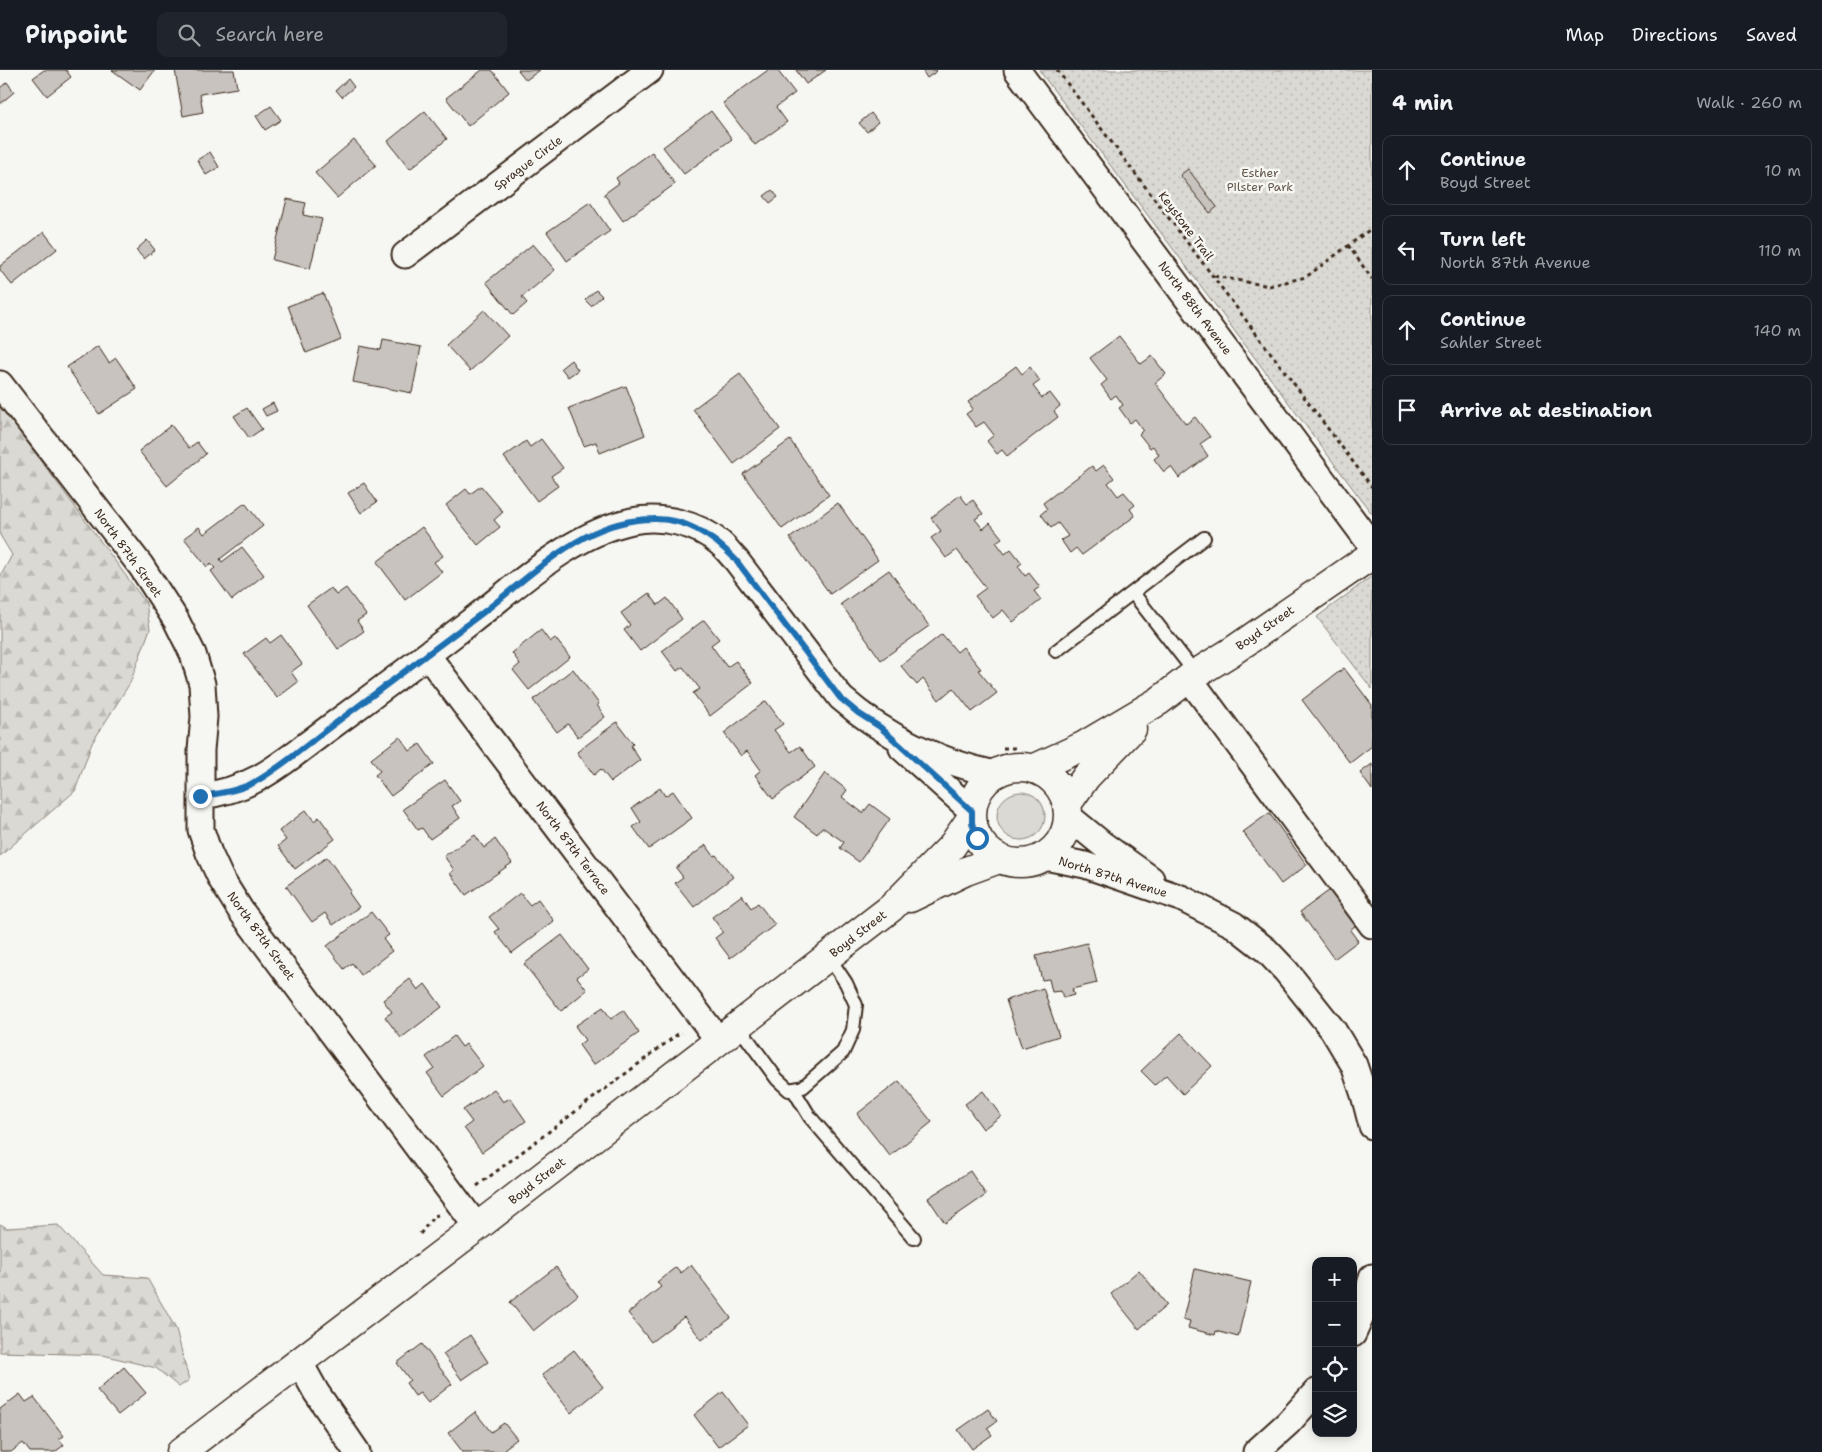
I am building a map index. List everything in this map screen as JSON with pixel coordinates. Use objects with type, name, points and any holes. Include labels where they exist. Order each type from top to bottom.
[{"type":"street","name":"Sprague Circle","points":[[405,255],[650,70]]},
{"type":"street","name":"North 88th Avenue","points":[[1017,70],[1372,546]]},
{"type":"street","name":"North 87th Street","points":[[0,384],[141,566],[176,620],[193,654],[202,684],[204,717],[200,750],[201,830],[209,853],[222,879],[241,911],[477,1227]]},
{"type":"street","points":[[200,796],[221,794],[255,782],[427,655],[559,554],[586,537],[633,520],[655,518],[679,522],[702,531],[719,543],[736,560],[840,698],[858,713],[926,752],[976,770],[996,762]]},
{"type":"street","name":"Boyd Street","points":[[181,1452],[477,1227],[720,1030],[828,956],[891,908],[952,846],[972,814],[978,792],[988,779],[996,762],[1002,770],[1018,767],[1028,758],[1083,746],[1159,701],[1372,555]]},
{"type":"street","name":"North 87th Terrace","points":[[427,655],[720,1030]]},
{"type":"street","points":[[1193,676],[1372,926]]},
{"type":"street","name":"Boyd Street","points":[[891,908],[943,881],[999,860],[1015,864],[1031,863],[1045,857],[1057,847],[1065,833],[1068,810],[1086,777],[1104,756],[1159,701]]},
{"type":"street","points":[[880,727],[972,814],[977,838],[986,850],[999,860]]},
{"type":"street","points":[[1028,758],[1060,787],[1068,810]]},
{"type":"street","name":"North 87th Avenue","points":[[1068,810],[1102,844],[1146,876],[1181,898],[1234,925],[1266,950],[1286,971],[1333,1030],[1354,1066],[1372,1126]]},
{"type":"street","name":"North 87th Avenue","points":[[1045,857],[1086,865],[1181,898]]},
{"type":"street","points":[[1357,1324],[1372,1277]]},
{"type":"street","points":[[300,1363],[316,1392],[357,1452]]},
{"type":"street","points":[[1257,1451],[1288,1423],[1312,1396]]},
{"type":"lane","points":[[1056,651],[1204,538]]},
{"type":"lane","points":[[1133,593],[1193,676]]},
{"type":"lane","points":[[720,1030],[789,1090],[803,1087],[842,1052],[853,1030],[856,1006],[846,983],[828,956]]},
{"type":"lane","points":[[793,1089],[810,1117],[914,1238]]},
{"type":"path","name":"Keystone Trail","points":[[1057,70],[1213,276],[1269,286],[1306,277],[1372,228]]},
{"type":"path","points":[[1348,245],[1372,279]]},
{"type":"path","points":[[1213,276],[1372,487]]},
{"type":"path","points":[[996,762],[1028,758]]},
{"type":"path","points":[[416,1238],[434,1216],[442,1213],[678,1034],[720,1030]]},
{"type":"green space","name":"Esther Pilster Park","points":[[1039,70],[1372,70],[1372,514],[1050,85]]},
{"type":"green space","points":[[0,405],[146,603],[150,629],[130,683],[92,743],[75,791],[0,856],[0,577],[12,555],[0,535]]},
{"type":"green space","points":[[1372,576],[1372,689],[1317,617]]},
{"type":"green space","points":[[1016,792],[1026,792],[1038,799],[1045,811],[1045,821],[1038,833],[1026,840],[1016,840],[1008,836],[1001,829],[997,821],[997,811],[1001,803],[1008,796]]},
{"type":"green space","points":[[0,1224],[7,1228],[58,1225],[103,1275],[147,1278],[176,1329],[189,1380],[179,1387],[156,1368],[103,1355],[0,1352]]},
{"type":"building","points":[[44,70],[66,70],[71,77],[47,96],[33,78]]},
{"type":"building","points":[[112,70],[155,70],[140,90]]},
{"type":"building","points":[[175,70],[234,70],[237,88],[200,94],[203,112],[183,116]]},
{"type":"building","points":[[482,70],[492,70],[509,92],[468,126],[446,98]]},
{"type":"building","points":[[518,70],[540,70],[526,80]]},
{"type":"building","points":[[768,70],[777,70],[795,93],[776,107],[787,122],[755,145],[723,103]]},
{"type":"building","points":[[796,70],[826,70],[806,84]]},
{"type":"building","points":[[922,70],[936,70],[937,71],[927,78]]},
{"type":"building","points":[[348,79],[354,87],[342,97],[336,90]]},
{"type":"building","points":[[7,82],[14,92],[0,104],[0,88]]},
{"type":"building","points":[[271,106],[281,120],[265,130],[256,116]]},
{"type":"building","points":[[425,111],[447,139],[410,169],[388,141]]},
{"type":"building","points":[[711,111],[732,139],[684,174],[663,147]]},
{"type":"building","points":[[871,113],[878,122],[867,132],[859,123]]},
{"type":"building","points":[[354,140],[376,165],[337,198],[315,173]]},
{"type":"building","points":[[210,152],[219,167],[206,175],[197,160]]},
{"type":"building","points":[[652,152],[675,184],[623,221],[604,194],[619,183],[616,178]]},
{"type":"building","points":[[1188,169],[1217,207],[1210,213],[1180,175]]},
{"type":"building","points":[[772,190],[778,197],[770,203],[764,196]]},
{"type":"building","points":[[287,199],[306,203],[303,215],[322,219],[310,269],[272,260]]},
{"type":"building","points":[[590,202],[610,231],[567,261],[547,232]]},
{"type":"building","points":[[44,232],[57,249],[12,285],[0,270],[0,266]]},
{"type":"building","points":[[147,240],[155,250],[144,259],[136,250]]},
{"type":"building","points":[[533,244],[555,270],[522,297],[527,303],[513,315],[486,282]]},
{"type":"building","points":[[596,290],[602,296],[591,306],[585,300]]},
{"type":"building","points":[[323,293],[341,339],[306,353],[288,306]]},
{"type":"building","points":[[484,310],[508,336],[470,371],[446,345]]},
{"type":"building","points":[[1119,336],[1141,364],[1152,356],[1166,374],[1155,383],[1186,424],[1195,417],[1210,437],[1200,444],[1208,456],[1179,478],[1171,467],[1164,472],[1154,459],[1159,455],[1153,446],[1150,448],[1139,434],[1143,430],[1135,419],[1130,423],[1119,408],[1123,405],[1116,395],[1111,399],[1101,385],[1107,380],[1090,358]]},
{"type":"building","points":[[383,340],[421,347],[412,393],[353,382],[360,346],[381,350]]},
{"type":"building","points":[[98,346],[109,363],[116,358],[137,389],[99,414],[67,367]]},
{"type":"building","points":[[571,360],[578,370],[568,377],[561,368]]},
{"type":"building","points":[[1016,366],[1022,374],[1030,367],[1040,381],[1033,386],[1042,398],[1050,393],[1060,406],[1054,411],[1058,417],[1007,456],[1002,450],[997,454],[987,441],[994,435],[984,422],[976,427],[966,414],[973,409],[968,402]]},
{"type":"building","points":[[740,374],[780,429],[734,464],[693,409]]},
{"type":"building","points":[[626,386],[645,435],[600,453],[596,442],[584,446],[569,408]]},
{"type":"building","points":[[273,403],[277,411],[266,416],[262,409]]},
{"type":"building","points":[[247,408],[262,429],[249,438],[234,416]]},
{"type":"building","points":[[171,425],[189,448],[197,442],[206,454],[167,486],[139,451]]},
{"type":"building","points":[[541,439],[563,468],[551,476],[558,486],[537,501],[504,457],[526,441],[530,447]]},
{"type":"building","points":[[790,440],[829,495],[782,529],[743,474]]},
{"type":"building","points":[[1104,465],[1114,478],[1108,483],[1118,496],[1124,492],[1135,505],[1130,509],[1135,516],[1082,555],[1076,548],[1070,553],[1061,540],[1068,536],[1058,523],[1051,528],[1041,514],[1047,509],[1043,503],[1092,466],[1096,471]]},
{"type":"building","points":[[364,483],[377,502],[361,513],[348,493]]},
{"type":"building","points":[[481,486],[503,512],[494,520],[500,527],[478,545],[446,505],[466,489],[470,494]]},
{"type":"building","points":[[960,495],[967,504],[973,500],[983,514],[975,519],[983,529],[990,523],[1002,538],[996,542],[1005,554],[1011,549],[1022,563],[1018,566],[1025,576],[1029,573],[1040,587],[1034,591],[1041,600],[1013,622],[1003,610],[993,618],[975,596],[986,588],[957,550],[946,558],[931,538],[941,531],[931,518]]},
{"type":"building","points":[[245,503],[263,526],[220,559],[222,562],[242,547],[264,575],[232,600],[211,571],[215,568],[211,564],[207,567],[184,538],[199,527],[204,534]]},
{"type":"building","points":[[838,503],[878,560],[830,594],[790,538]]},
{"type":"building","points":[[422,527],[443,556],[434,562],[442,572],[405,600],[377,562]]},
{"type":"building","points":[[889,570],[929,626],[881,660],[841,604]]},
{"type":"building","points":[[331,588],[336,595],[346,588],[366,615],[357,621],[364,631],[338,649],[307,605]]},
{"type":"building","points":[[649,593],[658,605],[667,598],[682,619],[640,651],[624,630],[630,625],[621,613]]},
{"type":"building","points":[[704,620],[719,639],[711,645],[727,667],[736,661],[753,683],[710,716],[693,693],[700,689],[683,667],[677,671],[662,651]]},
{"type":"building","points":[[541,630],[550,642],[555,638],[570,657],[529,690],[513,670],[520,664],[512,653]]},
{"type":"building","points":[[942,634],[957,652],[963,647],[981,669],[978,670],[997,693],[972,712],[953,688],[939,700],[923,679],[917,685],[901,666]]},
{"type":"building","points":[[281,635],[302,664],[291,672],[298,682],[277,698],[244,654],[266,638],[270,643]]},
{"type":"building","points":[[1344,668],[1372,705],[1372,746],[1350,763],[1302,700]]},
{"type":"building","points":[[573,669],[599,704],[597,705],[605,717],[578,737],[568,724],[557,732],[533,700]]},
{"type":"building","points":[[766,701],[783,724],[774,730],[791,752],[800,746],[815,767],[773,799],[755,775],[761,770],[747,751],[741,756],[724,733]]},
{"type":"building","points":[[617,722],[633,744],[631,746],[640,760],[611,782],[601,769],[594,775],[577,752]]},
{"type":"building","points":[[400,737],[410,751],[420,744],[434,764],[391,796],[375,775],[380,771],[371,759]]},
{"type":"building","points":[[1372,764],[1372,790],[1360,773]]},
{"type":"building","points":[[825,773],[847,790],[842,797],[863,813],[870,804],[890,819],[859,862],[840,848],[844,842],[822,827],[817,834],[794,817]]},
{"type":"building","points":[[445,780],[460,801],[452,806],[460,818],[430,839],[422,828],[418,830],[403,809]]},
{"type":"building","points":[[660,788],[665,796],[673,791],[692,818],[649,849],[633,827],[641,822],[632,808]]},
{"type":"building","points":[[306,810],[314,821],[319,817],[335,839],[295,869],[278,846],[286,840],[279,831]]},
{"type":"building","points":[[1269,813],[1307,865],[1281,884],[1243,832]]},
{"type":"building","points":[[475,835],[484,848],[495,839],[512,863],[466,895],[450,873],[454,870],[444,856]]},
{"type":"building","points":[[706,845],[733,877],[694,907],[675,883],[683,877],[676,868]]},
{"type":"building","points":[[327,857],[351,891],[349,893],[359,907],[333,925],[325,913],[312,922],[286,886]]},
{"type":"building","points":[[1330,890],[1356,925],[1350,930],[1358,941],[1334,959],[1300,912]]},
{"type":"building","points":[[520,893],[530,905],[538,899],[554,921],[512,953],[495,932],[499,929],[489,917]]},
{"type":"building","points":[[742,895],[751,908],[758,903],[775,925],[730,958],[715,938],[723,932],[712,917]]},
{"type":"building","points":[[371,912],[389,935],[383,939],[392,951],[361,975],[352,963],[344,969],[327,946]]},
{"type":"building","points":[[562,935],[588,969],[577,977],[587,990],[561,1011],[524,964]]},
{"type":"building","points":[[1087,943],[1097,983],[1072,989],[1074,995],[1063,998],[1061,991],[1052,992],[1049,979],[1042,980],[1036,956]]},
{"type":"building","points":[[410,979],[418,990],[425,984],[442,1007],[401,1038],[385,1017],[392,1012],[383,1000]]},
{"type":"building","points":[[1043,988],[1059,1036],[1022,1048],[1006,1000]]},
{"type":"building","points":[[603,1007],[611,1019],[623,1010],[639,1033],[593,1065],[579,1045],[585,1040],[575,1026]]},
{"type":"building","points":[[1181,1033],[1212,1066],[1183,1094],[1166,1075],[1155,1085],[1141,1071]]},
{"type":"building","points":[[454,1036],[462,1047],[466,1044],[483,1066],[444,1096],[427,1073],[434,1068],[426,1057]]},
{"type":"building","points":[[899,1081],[932,1122],[890,1156],[857,1114]]},
{"type":"building","points":[[494,1089],[503,1102],[510,1098],[526,1121],[482,1152],[464,1128],[472,1122],[463,1110]]},
{"type":"building","points":[[983,1091],[1001,1116],[983,1129],[965,1104]]},
{"type":"building","points":[[970,1171],[986,1195],[945,1223],[928,1198]]},
{"type":"building","points":[[691,1265],[731,1318],[702,1340],[684,1317],[651,1342],[628,1313],[661,1287],[657,1282],[676,1267],[681,1273]]},
{"type":"building","points":[[556,1267],[578,1295],[533,1331],[510,1302]]},
{"type":"building","points":[[1195,1269],[1251,1282],[1238,1337],[1216,1331],[1215,1335],[1188,1328],[1190,1321],[1183,1319]]},
{"type":"building","points":[[1139,1270],[1167,1305],[1139,1329],[1111,1294]]},
{"type":"building","points":[[470,1335],[488,1362],[462,1380],[443,1354]]},
{"type":"building","points":[[422,1344],[452,1384],[428,1403],[420,1393],[415,1396],[406,1383],[410,1380],[397,1363]]},
{"type":"building","points":[[574,1350],[603,1387],[571,1413],[542,1375]]},
{"type":"building","points":[[124,1367],[146,1393],[118,1415],[97,1390]]},
{"type":"building","points":[[723,1392],[748,1425],[718,1447],[694,1415]]},
{"type":"building","points":[[20,1394],[26,1402],[34,1397],[64,1436],[59,1439],[64,1445],[55,1452],[30,1452],[23,1443],[11,1452],[0,1452],[0,1409]]},
{"type":"building","points":[[988,1409],[997,1421],[987,1428],[992,1435],[972,1449],[958,1430]]},
{"type":"building","points":[[475,1412],[491,1432],[504,1423],[517,1439],[504,1449],[506,1452],[461,1452],[448,1433]]},
{"type":"route","points":[[200,796],[221,794],[255,782],[427,655],[559,554],[586,537],[607,527],[633,520],[655,518],[679,522],[702,531],[719,543],[736,560],[840,698],[858,713],[880,727],[972,811],[972,823],[977,838]]}]
